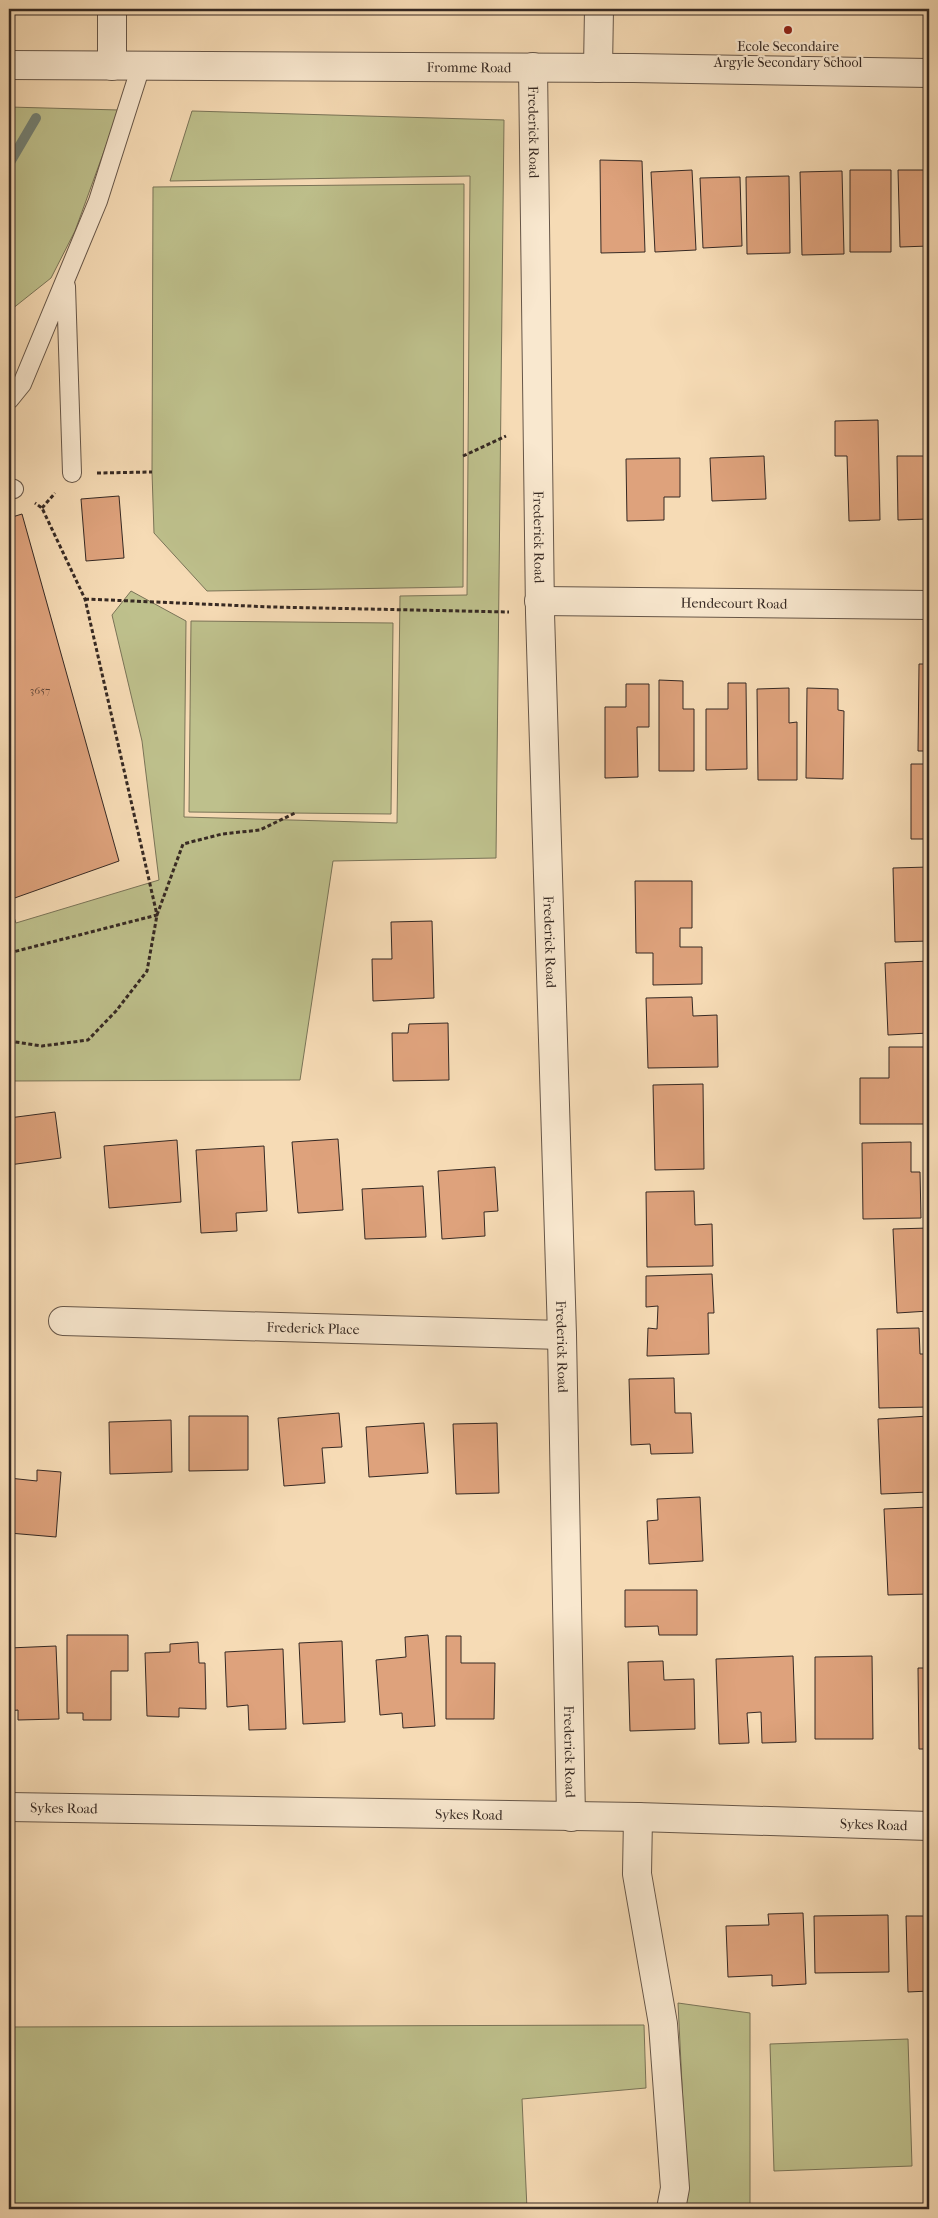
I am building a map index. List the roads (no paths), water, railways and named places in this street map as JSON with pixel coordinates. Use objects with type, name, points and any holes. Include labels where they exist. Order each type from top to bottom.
[{"type":"street","points":[[112,9],[112,66]]},
{"type":"street","points":[[598,68],[599,9]]},
{"type":"street","name":"Fromme Road","points":[[9,65],[533,67],[929,73]]},
{"type":"street","name":"Frederick Road","points":[[533,67],[540,607],[562,1334],[570,1817]]},
{"type":"street","name":"Hendecourt Road","points":[[540,607],[929,605]]},
{"type":"street","name":"Frederick Place","points":[[63,1322],[562,1334]]},
{"type":"street","name":"Sykes Road","points":[[9,1807],[638,1817],[929,1826]]},
{"type":"street","points":[[638,1817],[637,1874],[663,2024],[675,2188],[671,2209]]},
{"type":"lane","points":[[9,400],[22,384],[98,201],[141,66]]},
{"type":"lane","points":[[65,280],[72,473]]},
{"type":"waterway","points":[[9,164],[36,118]]},
{"type":"place","name":"Ecole Secondaire Argyle Secondary School","points":[[788,30]]}]
